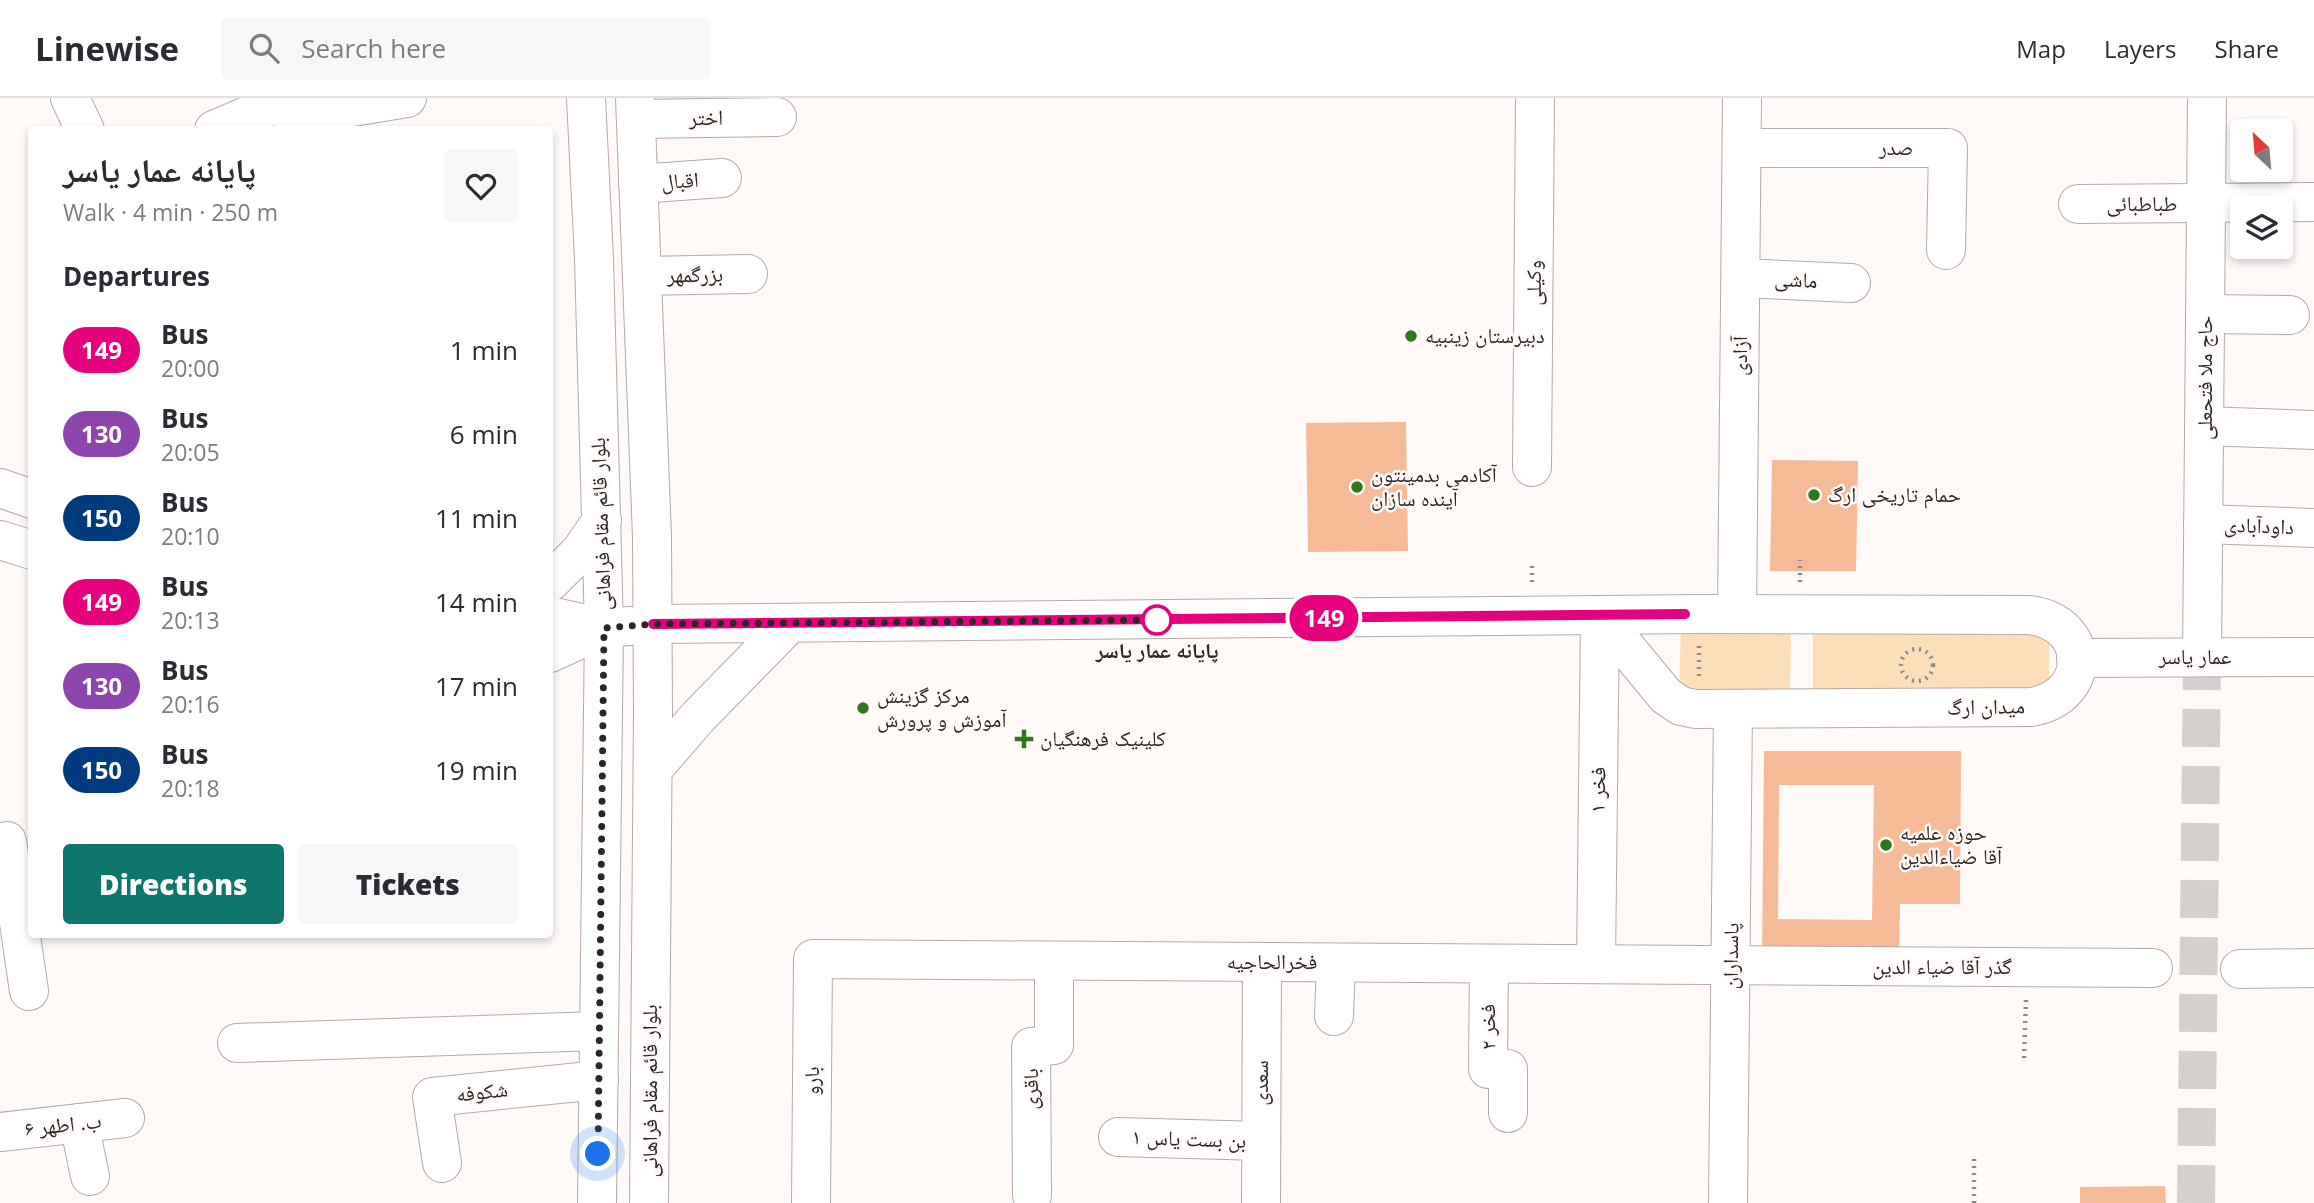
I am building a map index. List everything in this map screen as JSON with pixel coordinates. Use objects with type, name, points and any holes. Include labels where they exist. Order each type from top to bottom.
[{"type":"street","points":[[70,98],[83,126]]},
{"type":"street","points":[[223,126],[277,103],[292,117],[407,98]]},
{"type":"street","name":"بلوار قائم مقام فراهانی","points":[[586,98],[594,259],[604,628],[597,1203]]},
{"type":"street","name":"وکیلی","points":[[1532,467],[1535,98]]},
{"type":"street","name":"آزادی","points":[[1737,614],[1742,98]]},
{"type":"street","name":"حاج ملا فتحعلی","points":[[2202,657],[2207,98]]},
{"type":"street","name":"بلوار قائم مقام فراهانی","points":[[636,109],[652,525],[649,1203]]},
{"type":"street","name":"اختر","points":[[636,109],[777,117]]},
{"type":"street","name":"صدر","points":[[1742,148],[1948,148],[1946,250]]},
{"type":"street","name":"اقبال","points":[[638,184],[722,178]]},
{"type":"street","name":"طباطبائی","points":[[2078,204],[2314,202]]},
{"type":"street","name":"بزرگمهر","points":[[642,276],[748,274]]},
{"type":"street","name":"ماشی","points":[[1741,278],[1851,282]]},
{"type":"street","points":[[2205,314],[2290,315]]},
{"type":"street","points":[[2204,426],[2314,430]]},
{"type":"street","points":[[0,488],[28,498]]},
{"type":"street","points":[[553,579],[580,552],[602,520]]},
{"type":"street","name":"داودآبادی","points":[[2203,524],[2314,527]]},
{"type":"street","points":[[0,540],[28,549]]},
{"type":"street","points":[[553,618],[604,628],[653,624],[1692,614],[2043,617],[2056,623],[2067,633],[2074,645],[2076,657]]},
{"type":"street","points":[[1600,615],[1699,705]]},
{"type":"street","name":"فخر ۱","points":[[1597,964],[1600,615]]},
{"type":"street","points":[[653,769],[698,717],[790,623]]},
{"type":"street","points":[[553,652],[604,628]]},
{"type":"street","name":"عمار یاسر","points":[[2076,657],[2314,657]]},
{"type":"street","name":"میدان ارگ","points":[[1699,705],[2031,707],[2058,698],[2068,687],[2075,674],[2076,657]]},
{"type":"street","name":"پاسداران","points":[[1699,705],[1731,965],[1728,1203]]},
{"type":"street","points":[[13,840],[29,991]]},
{"type":"street","name":"فخرالحاجیه","points":[[813,959],[1731,965]]},
{"type":"street","name":"بارو","points":[[811,1203],[813,959]]},
{"type":"street","name":"باقری","points":[[1032,1195],[1031,1047],[1054,1045],[1054,961]]},
{"type":"street","name":"سعدی","points":[[1261,1203],[1262,962]]},
{"type":"street","points":[[1334,1016],[1336,963]]},
{"type":"street","name":"فخر ۲","points":[[1489,964],[1488,1069],[1508,1069],[1508,1112]]},
{"type":"street","name":"گذر آقا ضیاء الدین","points":[[1731,965],[2153,968]]},
{"type":"street","points":[[2240,969],[2314,968]]},
{"type":"street","points":[[237,1043],[599,1031]]},
{"type":"street","name":"شکوفه","points":[[442,1163],[432,1097],[599,1080]]},
{"type":"street","name":"ب. اطهر ۶","points":[[0,1132],[125,1118]]},
{"type":"street","points":[[79,1123],[90,1176]]},
{"type":"street","name":"بن بست یاس ۱","points":[[1118,1137],[1261,1141]]},
{"type":"path","points":[[1800,560],[1800,570]]},
{"type":"path","points":[[1692,614],[1699,705]]},
{"type":"path","points":[[1917,648],[1925,650],[1931,656],[1933,665],[1931,673],[1917,682],[1902,673],[1900,665],[1902,656],[1908,650],[1917,648]]},
{"type":"path","points":[[2024,1058],[2027,967]]},
{"type":"path","points":[[1973,1203],[1974,1158]]},
{"type":"shaded area","points":[[1681,625],[1791,627],[1790,696],[1679,694]]},
{"type":"shaded area","points":[[1813,627],[2049,628],[2049,697],[1813,696]]},
{"type":"building","name":"آکادمی بدمینتون آینده سازان","points":[[1406,422],[1408,551],[1308,552],[1306,423]]},
{"type":"building","name":"حمام تاریخی ارگ","points":[[1772,460],[1858,461],[1856,571],[1770,571]]},
{"type":"building","name":"حوزه علمیه آقا ضیاءالدین","points":[[1764,751],[1961,751],[1960,904],[1900,904],[1899,960],[1762,959]],"holes":[[[1779,785],[1874,785],[1872,920],[1778,919]]]},
{"type":"building","points":[[2165,1186],[2166,1203],[2080,1203],[2080,1187]]},
{"type":"tunnel","points":[[2196,1203],[2202,657]]},
{"type":"bus line","name":"149","points":[[653,624],[1685,614]]},
{"type":"place","name":"دبیرستان زینبیه","points":[[1411,336]]},
{"type":"place","name":"آکادمی بدمینتون آینده سازان","points":[[1357,487]]},
{"type":"place","name":"حمام تاریخی ارگ","points":[[1814,495]]},
{"type":"place","name":"پایانه عمار یاسر","points":[[1157,620]]},
{"type":"place","name":"مرکز گزینش آموزش و پرورش","points":[[863,708]]},
{"type":"place","name":"کلینیک فرهنگیان","points":[[1024,739]]},
{"type":"place","name":"حوزه علمیه آقا ضیاءالدین","points":[[1886,845]]},
{"type":"route","points":[[598,1154],[604,628],[653,624],[1157,620]]}]
